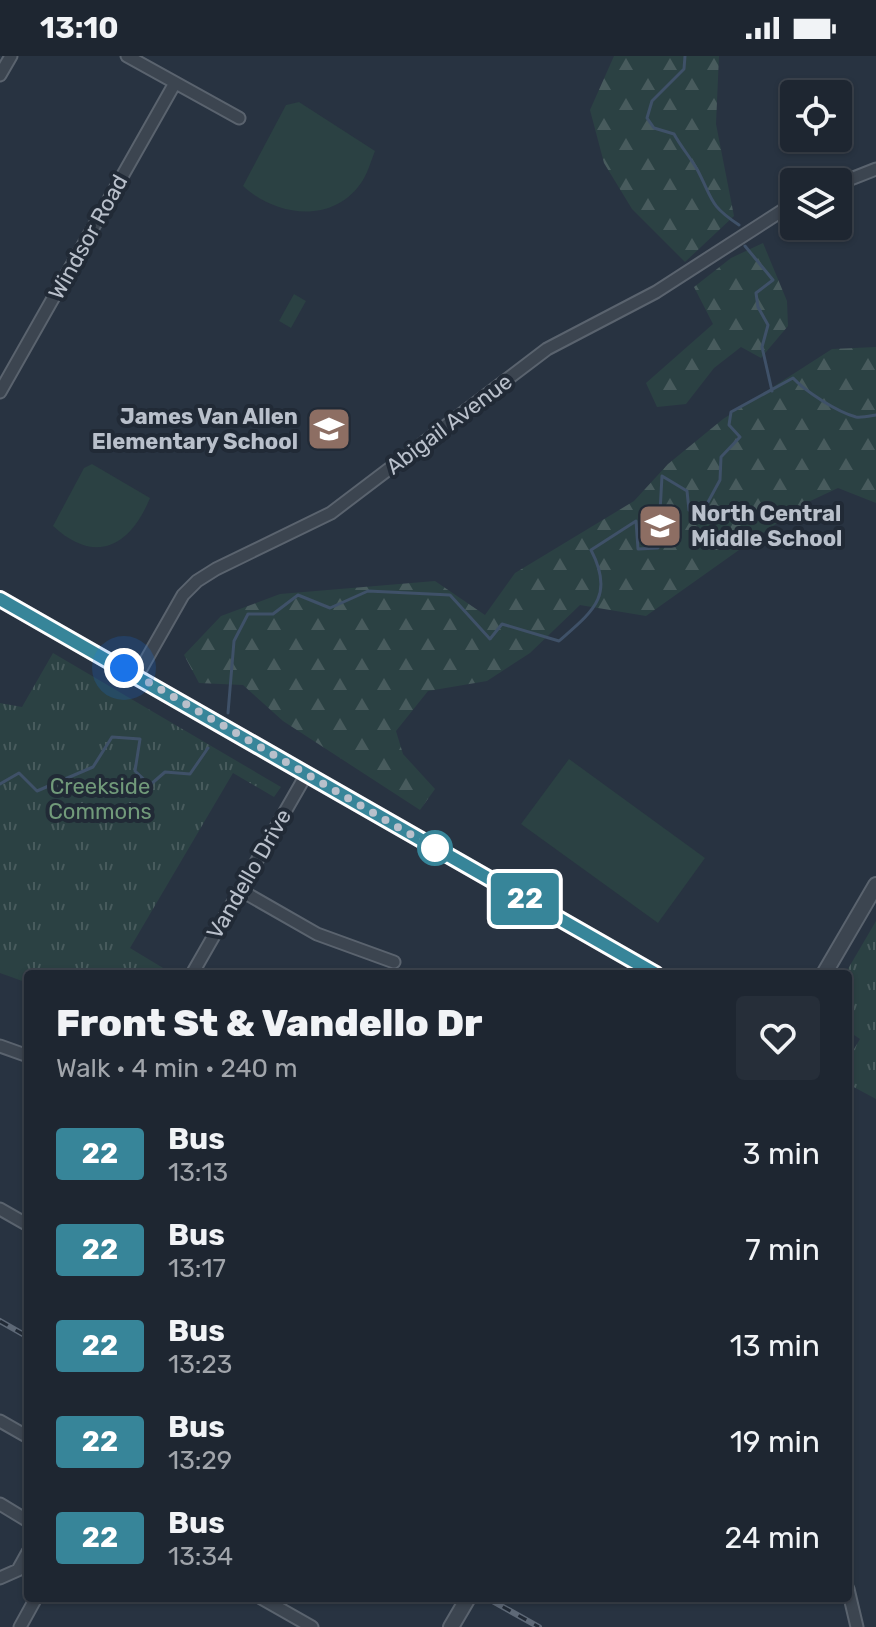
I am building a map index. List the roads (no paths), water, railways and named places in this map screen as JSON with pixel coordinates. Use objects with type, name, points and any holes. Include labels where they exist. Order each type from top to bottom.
[{"type":"street","points":[[0,75],[11,56]]},
{"type":"street","points":[[127,56],[239,118]]},
{"type":"street","name":"Windsor Road","points":[[0,392],[175,83]]},
{"type":"street","points":[[852,178],[876,169]]},
{"type":"street","name":"Abigail Avenue","points":[[137,676],[177,604],[197,581],[331,513],[566,336],[656,292],[780,212]]},
{"type":"street","points":[[0,599],[649,970]]},
{"type":"street","name":"Vandello Drive","points":[[194,970],[306,775]]},
{"type":"street","points":[[826,970],[876,885]]},
{"type":"street","points":[[240,890],[317,934],[394,962]]},
{"type":"street","points":[[0,1046],[24,1055]]},
{"type":"street","points":[[0,1209],[24,1223]]},
{"type":"street","points":[[0,1421],[24,1435]]},
{"type":"street","points":[[0,1504],[24,1519]]},
{"type":"street","points":[[0,1578],[18,1570],[24,1559]]},
{"type":"street","points":[[20,1627],[34,1602]]},
{"type":"street","points":[[268,1602],[312,1627]]},
{"type":"street","points":[[451,1627],[466,1602]]},
{"type":"street","points":[[851,1602],[857,1627]]},
{"type":"waterway","points":[[685,56],[684,69],[652,101],[647,118],[654,128],[674,134],[713,201],[739,225]]},
{"type":"waterway","points":[[745,246],[773,280],[756,293],[758,307],[768,325],[762,347],[772,391]]},
{"type":"waterway","points":[[228,713],[234,641],[248,614],[273,614],[298,595],[330,608],[368,591],[450,595],[490,639],[502,624],[559,641],[582,621],[597,602],[601,579],[591,550],[636,521],[638,549],[658,548],[662,476],[687,491],[689,510],[701,515],[720,480],[721,457],[740,437],[729,425],[731,412],[793,378],[805,389],[848,414],[858,417],[876,415]]},
{"type":"waterway","points":[[0,784],[19,773],[37,791],[93,767],[112,737],[140,739],[135,771],[150,785],[165,772],[190,774],[208,748]]},
{"type":"railway","points":[[0,1321],[24,1335]]},
{"type":"railway","points":[[494,1602],[539,1627]]},
{"type":"place","name":"James Van Allen Elementary School","points":[[329,429]]},
{"type":"place","name":"North Central Middle School","points":[[660,526]]},
{"type":"park label","name":"Creekside Commons","points":[[100,798]]}]
